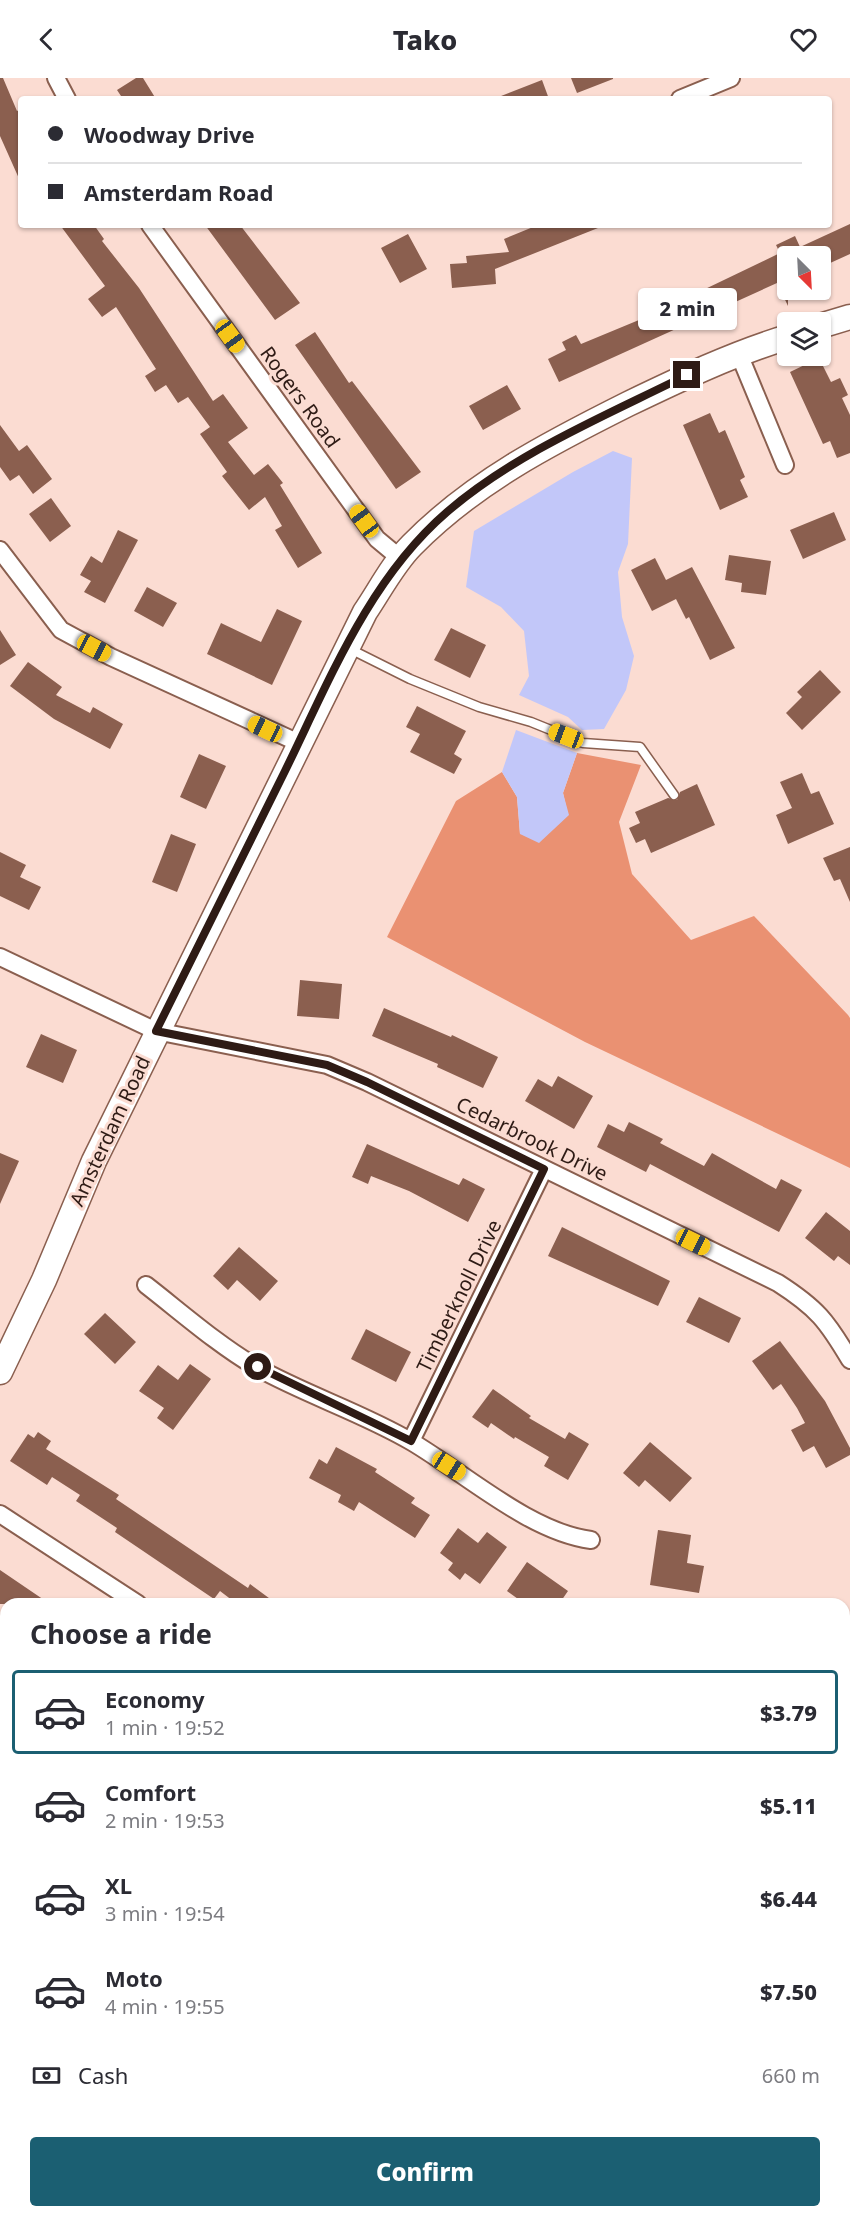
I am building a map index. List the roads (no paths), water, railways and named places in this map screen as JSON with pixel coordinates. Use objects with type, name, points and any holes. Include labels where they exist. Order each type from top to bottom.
[{"type":"main road","points":[[831,323],[850,317]]},
{"type":"main road","name":"Amsterdam Road","points":[[0,1372],[44,1280],[94,1161],[156,1031],[365,612],[400,559],[448,511],[502,471],[555,440],[687,375],[777,340]]},
{"type":"street","points":[[56,78],[65,96]]},
{"type":"street","points":[[687,96],[731,78]]},
{"type":"street","name":"Rogers Road","points":[[152,228],[377,539],[400,559]]},
{"type":"street","points":[[739,354],[785,465]]},
{"type":"street","points":[[0,550],[61,630],[111,657],[299,743]]},
{"type":"street","name":"Cedarbrook Drive","points":[[0,957],[156,1031],[327,1065],[367,1082],[778,1284],[810,1303],[822,1316],[850,1360]]},
{"type":"street","name":"Timberknoll Drive","points":[[411,1441],[544,1169]]},
{"type":"street","points":[[146,1285],[232,1351],[258,1367],[411,1441],[545,1527],[572,1537],[591,1540]]},
{"type":"street","points":[[0,1514],[129,1598]]},
{"type":"lane","points":[[347,648],[410,679],[479,707],[531,722],[583,743],[640,747],[674,795]]},
{"type":"water","points":[[613,451],[632,458],[628,544],[618,572],[622,617],[634,656],[626,690],[604,729],[582,730],[568,717],[519,695],[529,676],[524,631],[501,607],[466,587],[474,531]]},
{"type":"water","points":[[516,730],[577,753],[563,793],[569,815],[539,843],[520,834],[517,797],[502,772]]}]
